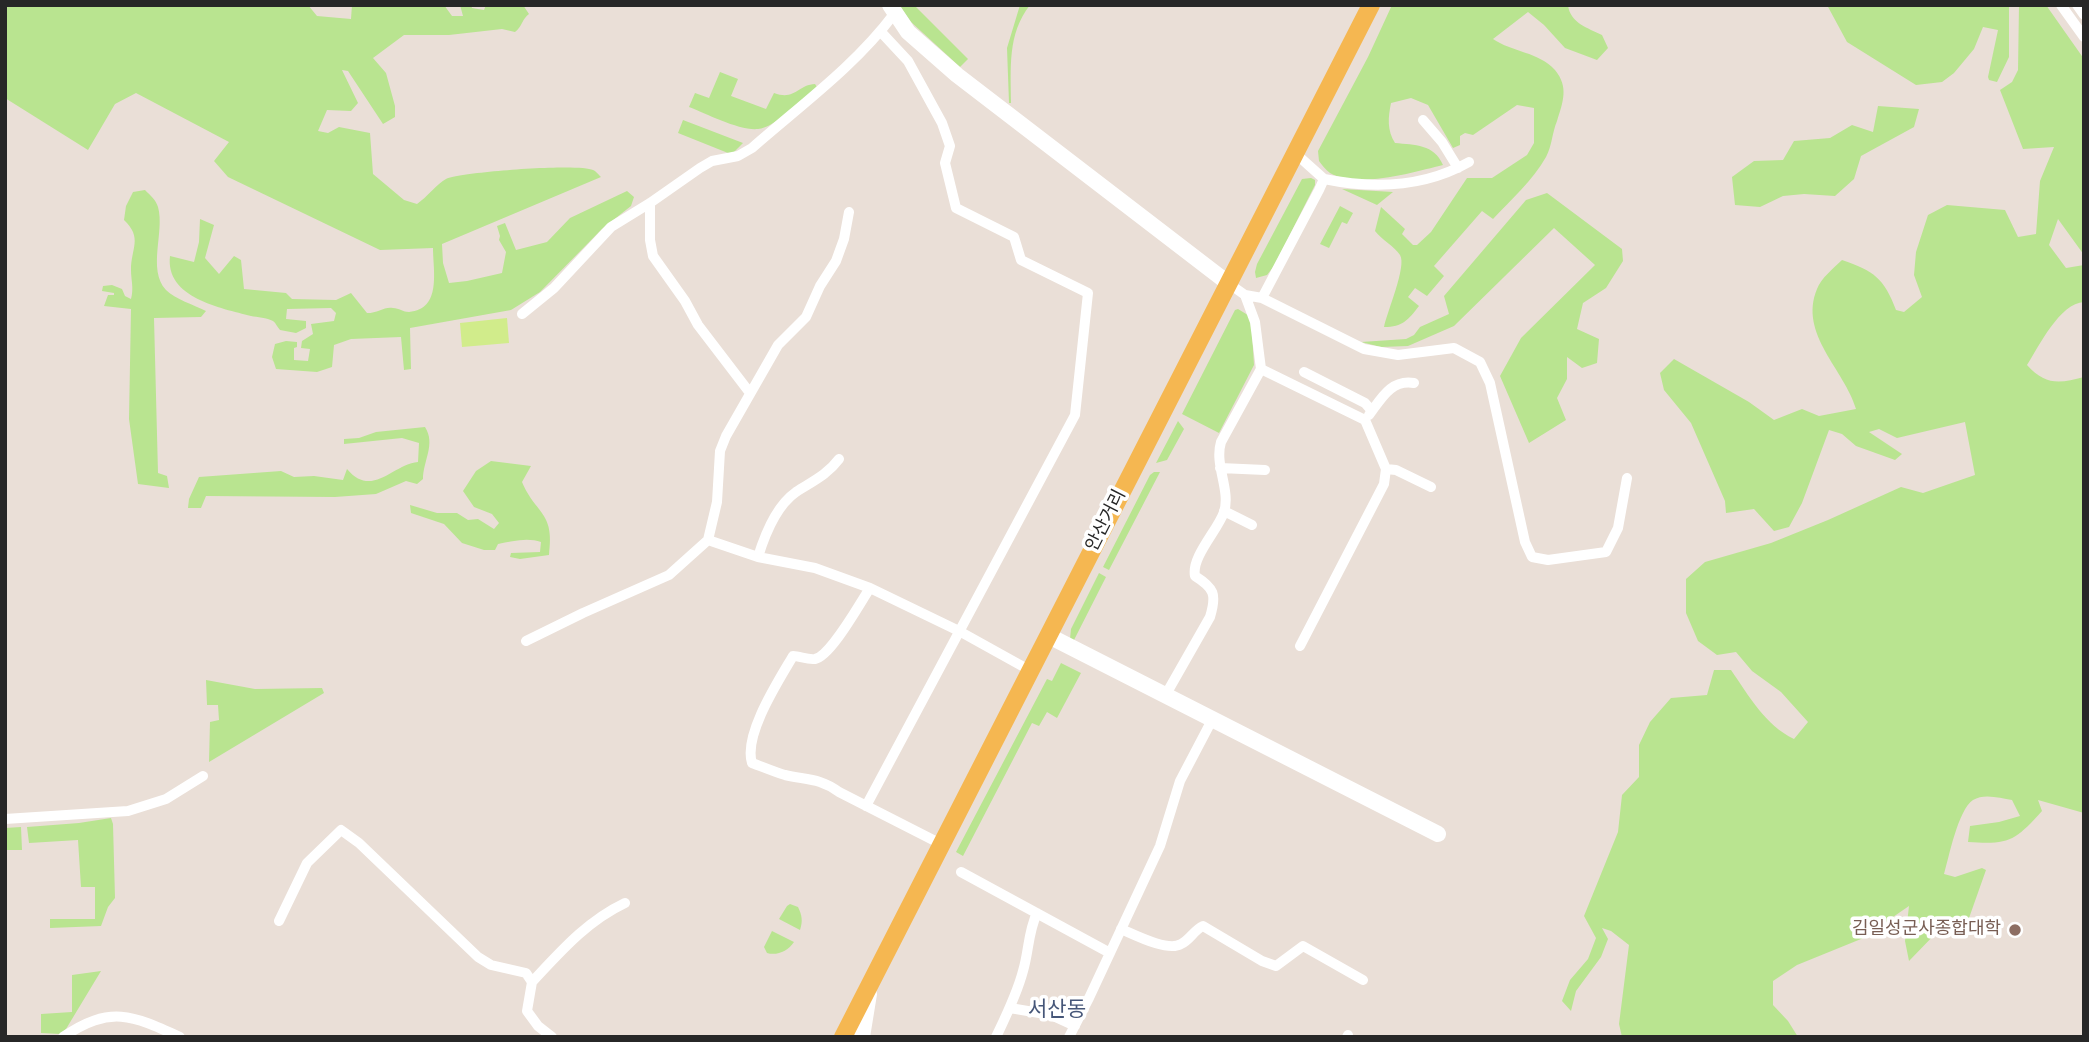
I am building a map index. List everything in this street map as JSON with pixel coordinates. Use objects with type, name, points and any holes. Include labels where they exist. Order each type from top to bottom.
[{"type":"main road","name":"안산거리","points":[[843,1037],[1371,5]]},
{"type":"street","points":[[2061,5],[2084,37]]},
{"type":"street","points":[[2077,5],[2084,15]]},
{"type":"street","points":[[523,314],[554,288],[611,227],[700,167],[712,161],[738,156],[752,148],[836,77],[881,32],[892,10],[908,32],[957,75],[1245,295],[1262,298],[1364,349],[1398,355],[1454,348],[1480,362],[1490,383],[1525,542],[1532,556],[1548,560],[1606,552],[1618,528],[1627,478]]},
{"type":"street","points":[[866,806],[1075,415],[1088,293],[1021,260],[1014,237],[956,208],[944,163],[950,146],[943,123],[908,61],[881,32]]},
{"type":"street","points":[[1423,120],[1442,142],[1458,168]]},
{"type":"street","points":[[1295,153],[1324,179],[1369,186],[1422,181],[1469,162]]},
{"type":"street","points":[[1262,298],[1324,179]]},
{"type":"street","points":[[650,203],[653,256],[685,301],[698,325],[750,393]]},
{"type":"street","points":[[526,642],[669,575],[708,540],[717,502],[720,452],[778,345],[806,317],[820,286],[836,261],[849,212]]},
{"type":"street","points":[[1165,696],[1210,617],[1213,593],[1210,585],[1195,576],[1194,570],[1224,511],[1218,453],[1221,442],[1261,369],[1255,322],[1245,295]]},
{"type":"street","points":[[1261,369],[1368,416]]},
{"type":"street","points":[[1300,646],[1384,484],[1386,470],[1365,403],[1304,372]]},
{"type":"street","points":[[1368,416],[1389,389],[1403,381],[1413,383]]},
{"type":"street","points":[[758,557],[766,531],[784,504],[795,493],[829,472],[839,459]]},
{"type":"street","points":[[1220,468],[1265,470]]},
{"type":"street","points":[[1386,470],[1396,470],[1431,487]]},
{"type":"street","points":[[1224,511],[1252,525]]},
{"type":"street","points":[[708,540],[758,557],[815,568],[870,588],[959,631],[1031,671]]},
{"type":"street","points":[[870,588],[830,648],[819,658],[811,660],[793,656],[767,702],[756,728],[750,755],[752,763],[828,784],[941,844]]},
{"type":"street","points":[[1049,636],[1437,834]]},
{"type":"street","points":[[1069,1037],[1160,846],[1180,781],[1212,720]]},
{"type":"street","points":[[5,819],[128,811],[166,799],[203,776]]},
{"type":"street","points":[[279,921],[307,863],[341,831],[359,843],[478,957],[491,965],[526,973],[532,982]]},
{"type":"street","points":[[961,872],[1110,953]]},
{"type":"street","points":[[552,1037],[538,1026],[527,1011],[532,982],[577,933],[625,903]]},
{"type":"street","points":[[996,1037],[1024,970],[1030,928],[1037,913]]},
{"type":"street","points":[[1121,929],[1169,947],[1181,945],[1203,926],[1262,961],[1276,966],[1303,946],[1363,981]]},
{"type":"street","points":[[862,1037],[873,977]]},
{"type":"street","points":[[1010,1008],[1051,1014],[1075,1026]]},
{"type":"street","points":[[63,1037],[100,1018],[124,1016],[142,1019],[180,1037]]},
{"type":"green space","points":[[5,5],[308,5],[317,16],[351,19],[352,5],[444,5],[452,16],[463,16],[460,5],[471,5],[472,8],[484,10],[486,5],[523,5],[529,14],[515,32],[502,29],[449,35],[404,35],[373,58],[386,73],[395,106],[395,117],[383,124],[348,71],[342,70],[358,103],[351,111],[327,110],[318,131],[328,133],[339,127],[370,133],[373,174],[404,200],[417,204],[439,184],[455,176],[566,167],[593,170],[601,177],[442,244],[443,263],[449,283],[502,273],[506,252],[499,240],[497,226],[505,223],[516,250],[547,242],[570,218],[627,191],[634,197],[631,206],[602,229],[540,292],[511,310],[410,328],[411,369],[404,370],[401,337],[351,339],[334,345],[332,367],[317,372],[276,369],[272,357],[275,344],[297,342],[294,360],[308,361],[310,349],[301,348],[302,341],[313,334],[311,324],[334,321],[336,313],[331,308],[287,309],[286,319],[306,321],[306,328],[296,333],[280,330],[271,320],[197,299],[176,282],[171,270],[170,256],[194,262],[199,242],[200,219],[214,225],[205,258],[219,274],[234,256],[241,260],[244,289],[286,293],[292,299],[336,300],[351,293],[367,313],[390,308],[409,312],[427,304],[433,288],[433,248],[380,250],[228,177],[214,161],[229,142],[136,93],[115,104],[88,150],[5,98]]},
{"type":"green space","points":[[899,5],[914,5],[968,59],[960,67],[911,22]]},
{"type":"green space","points":[[1020,5],[1030,5],[1017,28],[1014,40],[1009,103],[1007,48]]},
{"type":"green space","points":[[1392,5],[1568,5],[1576,21],[1602,35],[1608,48],[1597,60],[1565,48],[1528,12],[1493,39],[1541,59],[1555,70],[1562,82],[1563,101],[1548,153],[1528,182],[1493,219],[1482,211],[1434,266],[1444,276],[1427,296],[1415,288],[1408,297],[1419,306],[1412,315],[1401,324],[1384,327],[1399,279],[1401,261],[1400,255],[1375,231],[1381,207],[1405,229],[1402,234],[1413,245],[1417,245],[1431,232],[1467,178],[1492,178],[1527,155],[1534,143],[1534,108],[1517,105],[1473,135],[1465,133],[1460,136],[1460,145],[1453,148],[1428,105],[1411,98],[1391,103],[1389,124],[1392,138],[1395,143],[1429,149],[1443,165],[1386,178],[1342,178],[1330,173],[1319,161],[1318,151],[1368,57]]},
{"type":"green space","points":[[1827,5],[2009,5],[2009,57],[1997,82],[1989,80],[1998,30],[1983,27],[1974,49],[1954,73],[1942,82],[1916,85],[1847,42]]},
{"type":"green space","points":[[2019,5],[2046,5],[2084,59],[2084,255],[2058,219],[2049,245],[2066,268],[2084,265],[2084,302],[2075,304],[2059,317],[2027,365],[2040,376],[2053,381],[2084,377],[2084,813],[2038,800],[2042,811],[2018,835],[1993,843],[1968,842],[1970,826],[2020,816],[2012,800],[1987,796],[1973,800],[1959,823],[1944,874],[1955,877],[1982,868],[1986,870],[1969,918],[1939,930],[1909,961],[1905,941],[1909,906],[1861,939],[1797,965],[1773,981],[1773,1005],[1798,1037],[1622,1037],[1619,1024],[1629,945],[1611,931],[1602,928],[1608,939],[1601,957],[1576,991],[1571,1011],[1562,1001],[1570,980],[1588,959],[1596,938],[1584,916],[1618,832],[1622,795],[1639,777],[1639,745],[1650,722],[1671,698],[1707,695],[1714,670],[1731,670],[1758,709],[1784,733],[1794,739],[1808,722],[1781,692],[1752,671],[1736,652],[1717,655],[1698,641],[1686,613],[1686,579],[1705,562],[1771,543],[1901,487],[1923,493],[1975,475],[1965,422],[1897,438],[1879,429],[1869,432],[1902,454],[1895,460],[1856,446],[1842,434],[1829,430],[1802,503],[1789,527],[1774,531],[1754,509],[1726,513],[1725,501],[1691,423],[1664,390],[1660,373],[1674,359],[1749,402],[1774,420],[1802,409],[1819,416],[1856,409],[1825,351],[1814,321],[1813,305],[1817,289],[1821,281],[1842,260],[1876,277],[1887,290],[1896,310],[1904,312],[1922,297],[1914,275],[1916,252],[1928,215],[1947,205],[2005,210],[2018,237],[2036,234],[2040,181],[2054,147],[2023,149],[2000,90],[2012,82],[2018,70]]},
{"type":"green space","points":[[720,72],[738,79],[731,96],[766,109],[774,93],[787,95],[809,85],[815,84],[817,87],[773,124],[751,129],[733,125],[689,107],[695,93],[709,98]]},
{"type":"green space","points":[[1878,106],[1919,109],[1914,127],[1861,156],[1854,179],[1835,196],[1804,194],[1783,196],[1760,207],[1735,205],[1732,177],[1754,161],[1783,160],[1794,141],[1830,138],[1852,125],[1873,132]]},
{"type":"green space","points":[[683,120],[743,143],[733,153],[728,153],[678,133]]},
{"type":"green space","points":[[1302,179],[1315,180],[1315,185],[1274,266],[1267,275],[1256,278],[1257,264]]},
{"type":"green space","points":[[1342,189],[1393,192],[1377,205]]},
{"type":"green space","points":[[145,190],[158,207],[160,217],[157,261],[160,281],[174,296],[206,311],[201,317],[154,318],[158,473],[167,476],[169,488],[138,484],[129,419],[131,309],[104,306],[108,295],[114,293],[102,291],[103,286],[112,285],[122,289],[125,296],[131,299],[131,262],[135,238],[124,220],[126,206],[133,192]]},
{"type":"green space","points":[[1547,193],[1622,249],[1623,261],[1606,288],[1583,303],[1577,329],[1599,339],[1597,363],[1582,368],[1567,357],[1567,379],[1557,398],[1566,420],[1529,443],[1500,376],[1521,338],[1595,265],[1554,228],[1454,326],[1408,346],[1381,347],[1361,342],[1406,339],[1414,335],[1420,327],[1449,314],[1444,296],[1526,200]]},
{"type":"green space","points":[[1340,206],[1353,213],[1347,224],[1342,222],[1329,248],[1320,244]]},
{"type":"green space","points":[[1238,309],[1251,317],[1254,365],[1219,433],[1182,414],[1235,310]]},
{"type":"green space","points":[[507,318],[509,343],[462,347],[460,323]]},
{"type":"green space","points":[[1178,421],[1184,429],[1167,460],[1156,463]]},
{"type":"green space","points":[[425,427],[429,446],[423,479],[417,484],[406,481],[376,494],[335,497],[206,496],[201,508],[188,508],[199,477],[281,471],[294,477],[314,476],[343,480],[347,469],[365,481],[382,478],[418,462],[419,443],[402,438],[344,444],[344,439],[359,438],[376,432]]},
{"type":"green space","points":[[491,461],[531,466],[522,482],[547,521],[549,555],[520,559],[510,557],[511,553],[540,552],[541,542],[531,540],[498,544],[495,550],[484,550],[462,543],[444,524],[411,513],[410,505],[437,513],[457,513],[468,520],[478,519],[494,529],[499,523],[492,514],[474,507],[463,491],[476,471]]},
{"type":"green space","points":[[1160,472],[1109,570],[1103,567],[1150,475]]},
{"type":"green space","points":[[1099,573],[1106,577],[1073,642],[1070,639],[1071,629]]},
{"type":"green space","points":[[1061,663],[1081,673],[1057,718],[1047,712],[1039,726],[1032,723],[963,856],[956,852],[1047,679],[1052,681]]},
{"type":"green space","points":[[206,680],[255,689],[322,688],[324,693],[209,762],[210,722],[219,720],[218,705],[207,705]]},
{"type":"green space","points":[[111,818],[115,898],[108,907],[101,926],[50,928],[50,919],[95,919],[95,887],[81,887],[78,840],[29,843],[27,827]]},
{"type":"green space","points":[[21,827],[22,850],[5,850],[5,828]]},
{"type":"green space","points":[[790,904],[798,907],[802,921],[800,930],[779,919]]},
{"type":"green space","points":[[772,931],[794,942],[782,952],[767,953],[764,947]]},
{"type":"green space","points":[[101,971],[66,1029],[60,1034],[41,1033],[41,1014],[72,1012],[72,975]]},
{"type":"place","name":"김일성군사종합대학","points":[[2015,930]]},
{"type":"district","name":"서산동","points":[[1057,1011]]}]
